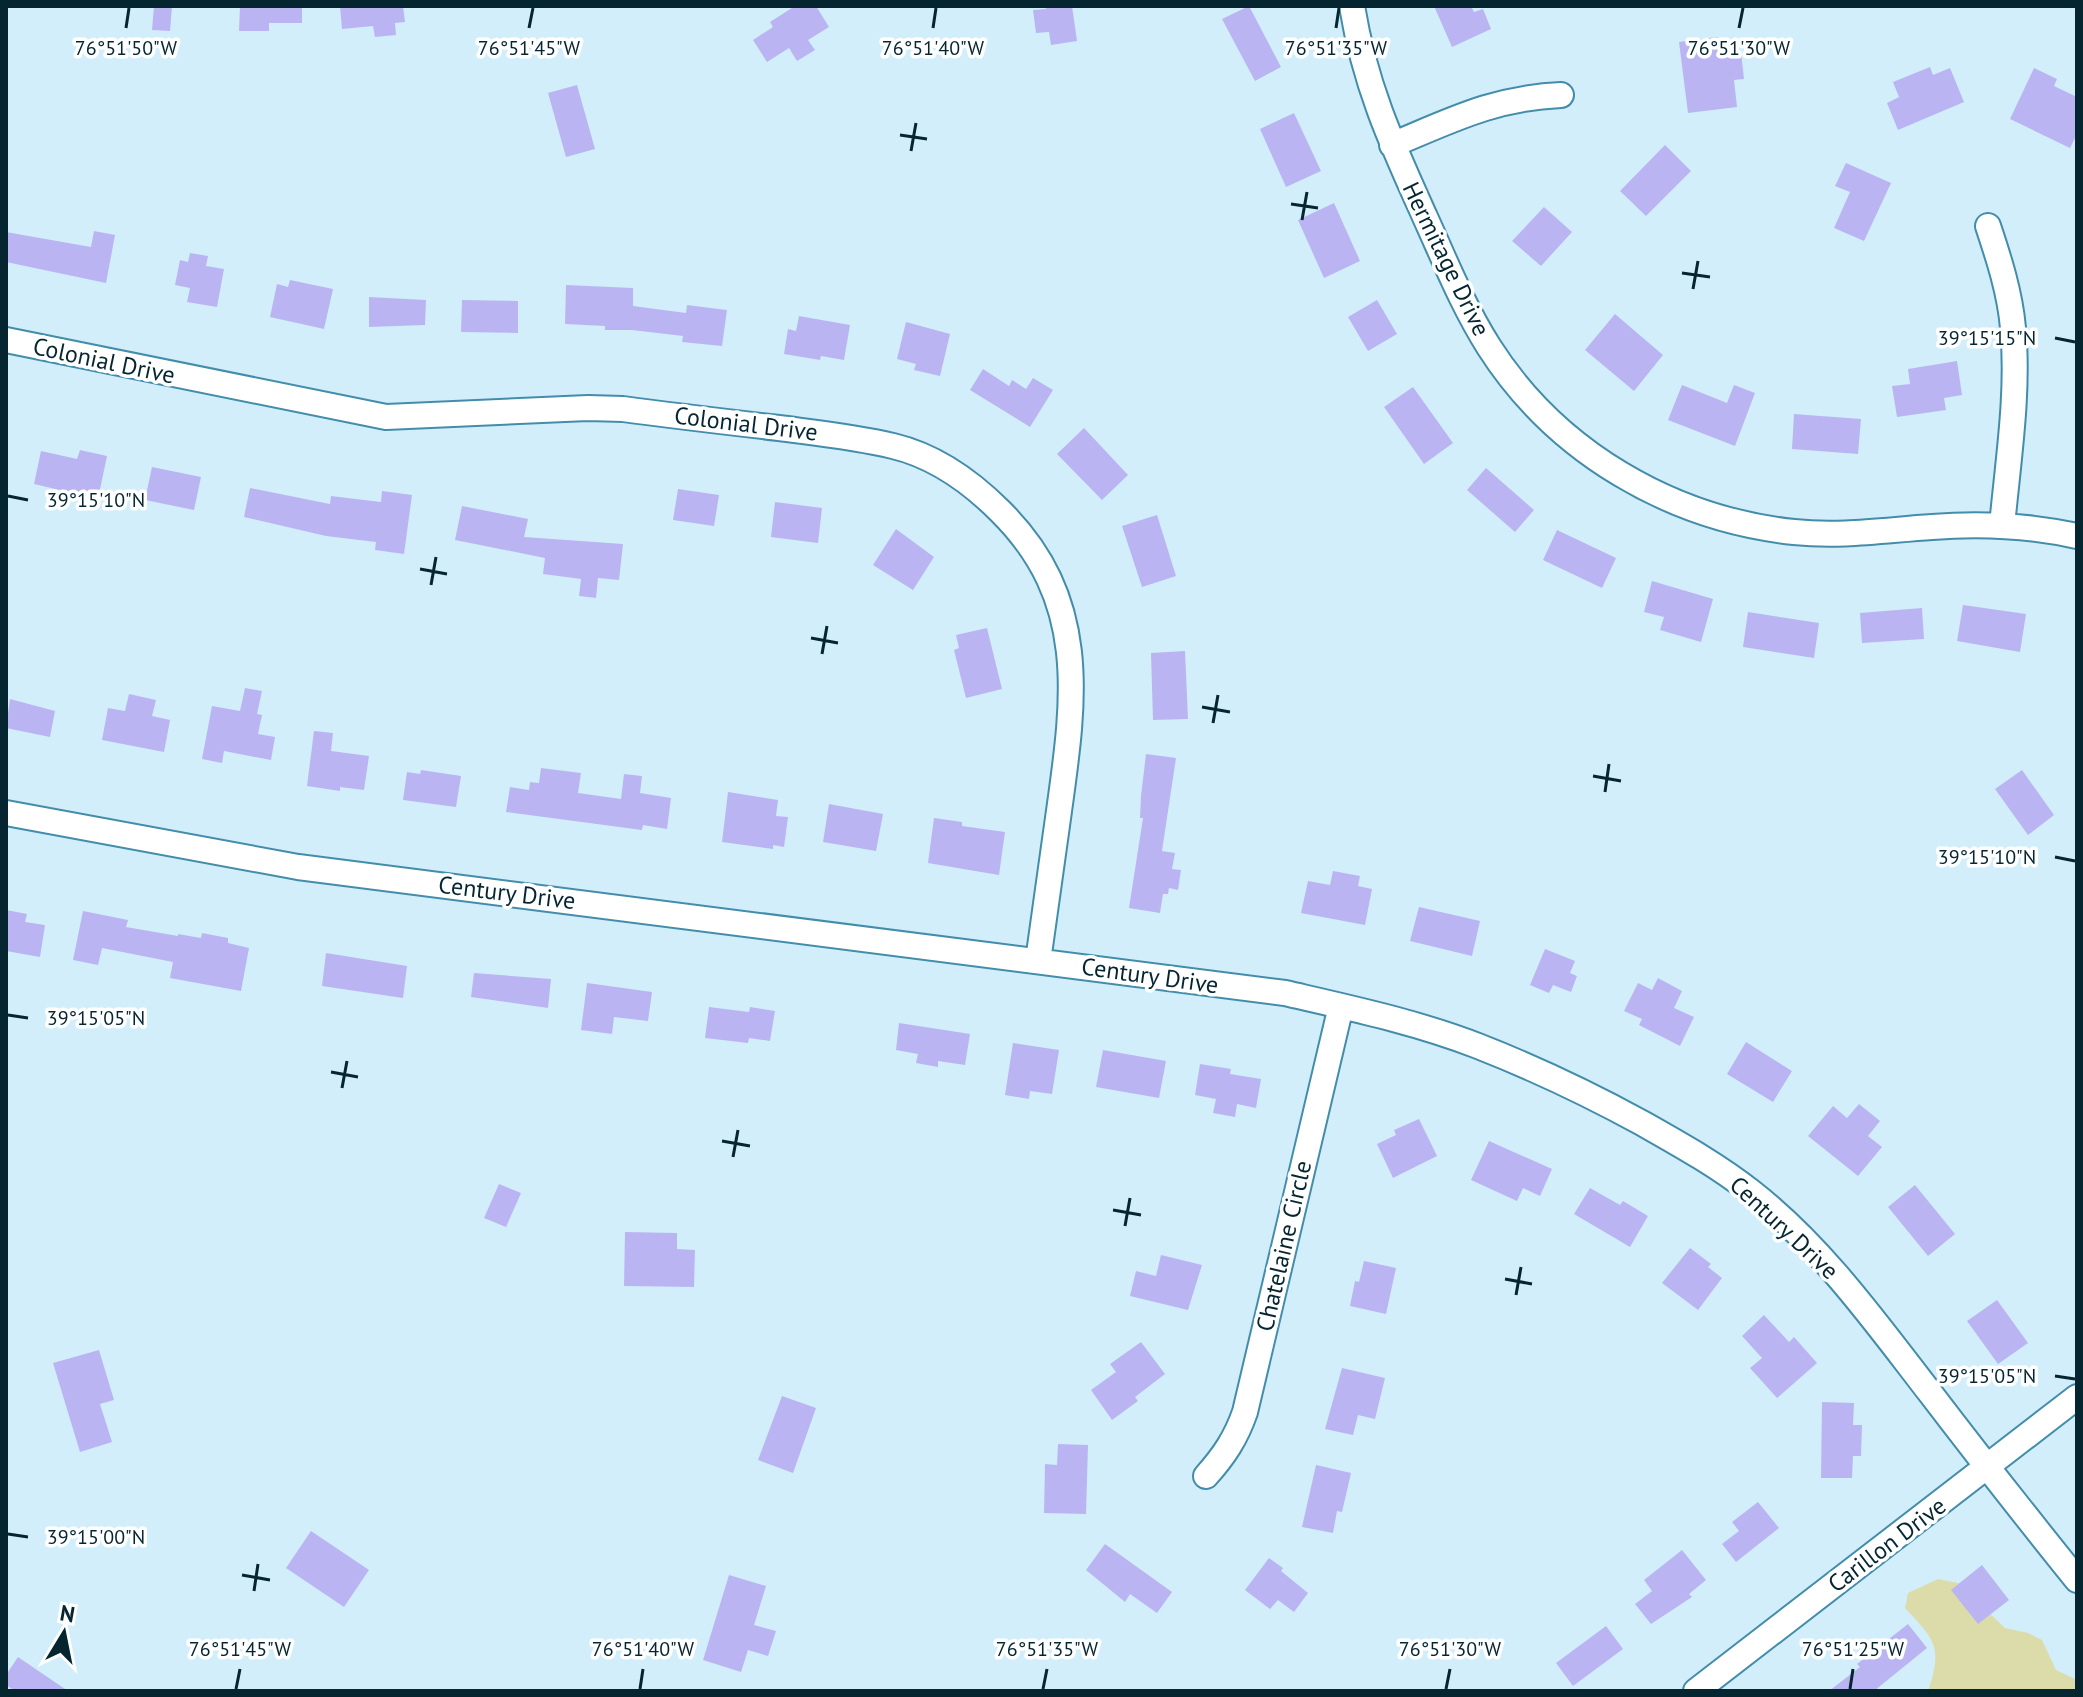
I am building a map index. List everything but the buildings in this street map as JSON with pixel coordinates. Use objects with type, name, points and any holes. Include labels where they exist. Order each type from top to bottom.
[{"type":"street","name":"Hermitage Drive","points":[[1352,6],[1369,87],[1392,145],[1470,315],[1513,383],[1546,419],[1590,457],[1640,485],[1699,511],[1749,526],[1851,535],[1935,527],[2002,526],[2077,536]]},
{"type":"street","points":[[1392,145],[1506,100],[1561,95]]},
{"type":"street","points":[[1988,226],[2005,277],[2015,354],[2002,526]]},
{"type":"street","name":"Colonial Drive","points":[[6,340],[386,417],[623,409],[844,436],[896,446],[945,466],[982,492],[1016,527],[1042,563],[1059,603],[1071,649],[1070,739],[1038,961]]},
{"type":"street","name":"Century Drive","points":[[6,813],[298,867],[1285,993],[1407,1023],[1476,1045],[1549,1076],[1691,1150],[1751,1191],[1855,1295],[2077,1580]]},
{"type":"street","name":"Chatelaine Circle","points":[[1206,1476],[1237,1435],[1245,1412],[1341,1006]]},
{"type":"street","name":"Carillon Drive","points":[[1696,1691],[2077,1397]]},
{"type":"green space","points":[[1938,1579],[1963,1584],[2005,1628],[2042,1640],[2056,1670],[2077,1680],[2077,1691],[1928,1691],[1935,1664],[1933,1645],[1905,1608],[1908,1593]]}]
